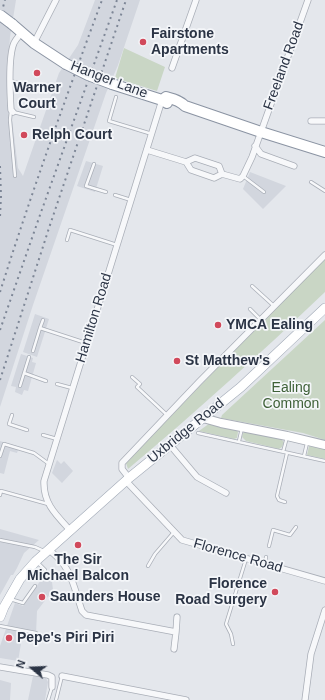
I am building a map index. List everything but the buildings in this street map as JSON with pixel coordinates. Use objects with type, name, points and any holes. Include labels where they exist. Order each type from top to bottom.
[{"type":"highway","name":"Hanger Lane","points":[[0,15],[34,43],[66,64],[88,75],[162,100],[166,103],[180,107],[185,106],[325,152]]},
{"type":"main road","name":"Uxbridge Road","points":[[0,617],[8,598],[20,578],[36,562],[127,480],[241,386],[325,308]]},
{"type":"street","points":[[34,43],[56,0]]},
{"type":"street","points":[[172,68],[196,0]]},
{"type":"street","name":"Freeland Road","points":[[244,176],[252,158],[308,0]]},
{"type":"street","points":[[12,111],[10,80],[13,47],[22,32]]},
{"type":"street","name":"Hamilton Road","points":[[70,530],[48,504],[43,491],[44,481],[162,100]]},
{"type":"street","points":[[311,121],[325,121]]},
{"type":"street","points":[[255,146],[261,154],[294,166]]},
{"type":"street","points":[[147,150],[186,162],[191,170],[214,178],[222,174],[240,179],[244,176]]},
{"type":"street","points":[[186,162],[195,158],[219,166],[222,174]]},
{"type":"street","points":[[127,480],[122,469],[122,463],[167,415],[325,255]]},
{"type":"street","points":[[203,418],[325,445]]},
{"type":"street","points":[[170,445],[197,477],[226,493]]},
{"type":"street","name":"Florence Road","points":[[127,480],[182,540],[325,581]]},
{"type":"street","points":[[48,551],[59,557],[68,569],[82,611],[86,615],[176,632]]},
{"type":"street","points":[[305,700],[311,654],[325,610]]},
{"type":"street","points":[[174,649],[177,617]]},
{"type":"street","points":[[0,667],[186,700]]},
{"type":"street","points":[[52,687],[57,678]]},
{"type":"lane","points":[[164,48],[177,52]]},
{"type":"lane","points":[[10,80],[36,87]]},
{"type":"lane","points":[[116,97],[109,120],[152,134]]},
{"type":"lane","points":[[15,176],[10,120],[12,111],[34,117]]},
{"type":"lane","points":[[94,164],[86,186],[106,192]]},
{"type":"lane","points":[[244,176],[264,192]]},
{"type":"lane","points":[[311,182],[325,191]]},
{"type":"lane","points":[[115,195],[131,200]]},
{"type":"lane","points":[[67,240],[70,230],[117,245]]},
{"type":"lane","points":[[252,286],[275,307]]},
{"type":"lane","points":[[250,309],[262,320]]},
{"type":"lane","points":[[33,351],[43,320]]},
{"type":"lane","points":[[40,328],[86,343]]},
{"type":"lane","points":[[20,386],[29,357]]},
{"type":"lane","points":[[24,374],[46,381]]},
{"type":"lane","points":[[132,377],[140,384],[137,387],[167,415]]},
{"type":"lane","points":[[57,384],[72,388]]},
{"type":"lane","points":[[12,415],[9,424],[27,430]]},
{"type":"lane","points":[[238,441],[242,427]]},
{"type":"lane","points":[[198,433],[325,461]]},
{"type":"lane","points":[[43,435],[57,439]]},
{"type":"lane","points":[[283,452],[287,436]]},
{"type":"lane","points":[[304,456],[308,441]]},
{"type":"lane","points":[[0,456],[4,444],[34,453],[49,464]]},
{"type":"lane","points":[[285,502],[279,500],[277,496],[287,453]]},
{"type":"lane","points":[[0,495],[1,491],[48,504]]},
{"type":"lane","points":[[269,546],[273,530],[290,535],[296,527]]},
{"type":"lane","points":[[148,566],[155,554],[174,531]]},
{"type":"lane","points":[[0,540],[36,547],[48,551]]},
{"type":"lane","points":[[265,564],[266,557]]},
{"type":"lane","points":[[233,644],[231,634],[226,624],[246,558]]},
{"type":"lane","points":[[36,562],[45,570],[40,579]]},
{"type":"lane","points":[[8,598],[23,603],[35,586]]},
{"type":"lane","points":[[0,626],[36,634]]},
{"type":"lane","points":[[56,700],[57,678]]},
{"type":"lane","points":[[48,700],[52,687]]},
{"type":"shaded area","points":[[0,0],[16,0],[10,37],[7,80],[9,118],[12,119],[18,168],[23,176],[59,73],[78,45],[95,0],[140,0],[118,65],[106,93],[33,305],[0,407]]},
{"type":"shaded area","points":[[86,161],[103,166],[95,192],[77,186]]},
{"type":"shaded area","points":[[250,172],[286,186],[263,209],[243,189]]},
{"type":"shaded area","points":[[35,314],[49,319],[37,357],[23,352]]},
{"type":"shaded area","points":[[21,354],[33,358],[32,362],[36,363],[28,391],[24,390],[22,395],[15,392],[16,387],[11,386]]},
{"type":"shaded area","points":[[0,441],[19,447],[17,453],[10,451],[4,474],[0,473]]},
{"type":"shaded area","points":[[57,460],[61,464],[64,461],[73,471],[62,483],[52,473]]},
{"type":"shaded area","points":[[0,529],[39,540],[24,553],[13,575],[11,575],[0,595]]},
{"type":"shaded area","points":[[45,574],[52,582],[53,590],[37,611],[36,634],[23,632],[18,661],[0,658],[0,646],[15,603],[23,606]]},
{"type":"shaded area","points":[[33,676],[46,678],[48,682],[45,700],[28,700]]},
{"type":"shaded area","points":[[0,680],[11,683],[10,700],[0,700]]},
{"type":"green space","points":[[124,48],[165,67],[157,91],[115,78]]},
{"type":"green space","name":"Ealing Common","points":[[325,257],[325,292],[228,382],[128,469],[126,463],[131,457]]},
{"type":"green space","name":"Ealing Common","points":[[325,320],[325,440],[303,433],[221,418],[222,415]]},
{"type":"green space","points":[[210,423],[235,428],[238,432],[237,438],[234,439],[199,431]]},
{"type":"green space","points":[[247,431],[281,439],[284,442],[282,447],[279,449],[246,441],[242,437],[243,433]]},
{"type":"green space","points":[[309,446],[325,449],[325,459],[307,455]]},
{"type":"railway","points":[[0,18],[5,0]]},
{"type":"railway","points":[[0,292],[49,146],[102,0]]},
{"type":"railway","points":[[0,330],[117,0]]},
{"type":"railway","points":[[0,380],[49,228],[126,0]]},
{"type":"railway","points":[[0,166],[0,217]]},
{"type":"place","name":"Fairstone Apartments","points":[[143,42]]},
{"type":"place","name":"Warner Court","points":[[37,73]]},
{"type":"place","name":"Relph Court","points":[[24,135]]},
{"type":"place","name":"YMCA Ealing","points":[[218,325]]},
{"type":"place","name":"St Matthew's","points":[[177,361]]},
{"type":"place","name":"The Sir Michael Balcon","points":[[78,545]]},
{"type":"place","name":"Florence Road Surgery","points":[[275,592]]},
{"type":"place","name":"Saunders House","points":[[42,597]]},
{"type":"place","name":"Pepe's Piri Piri","points":[[9,638]]}]
